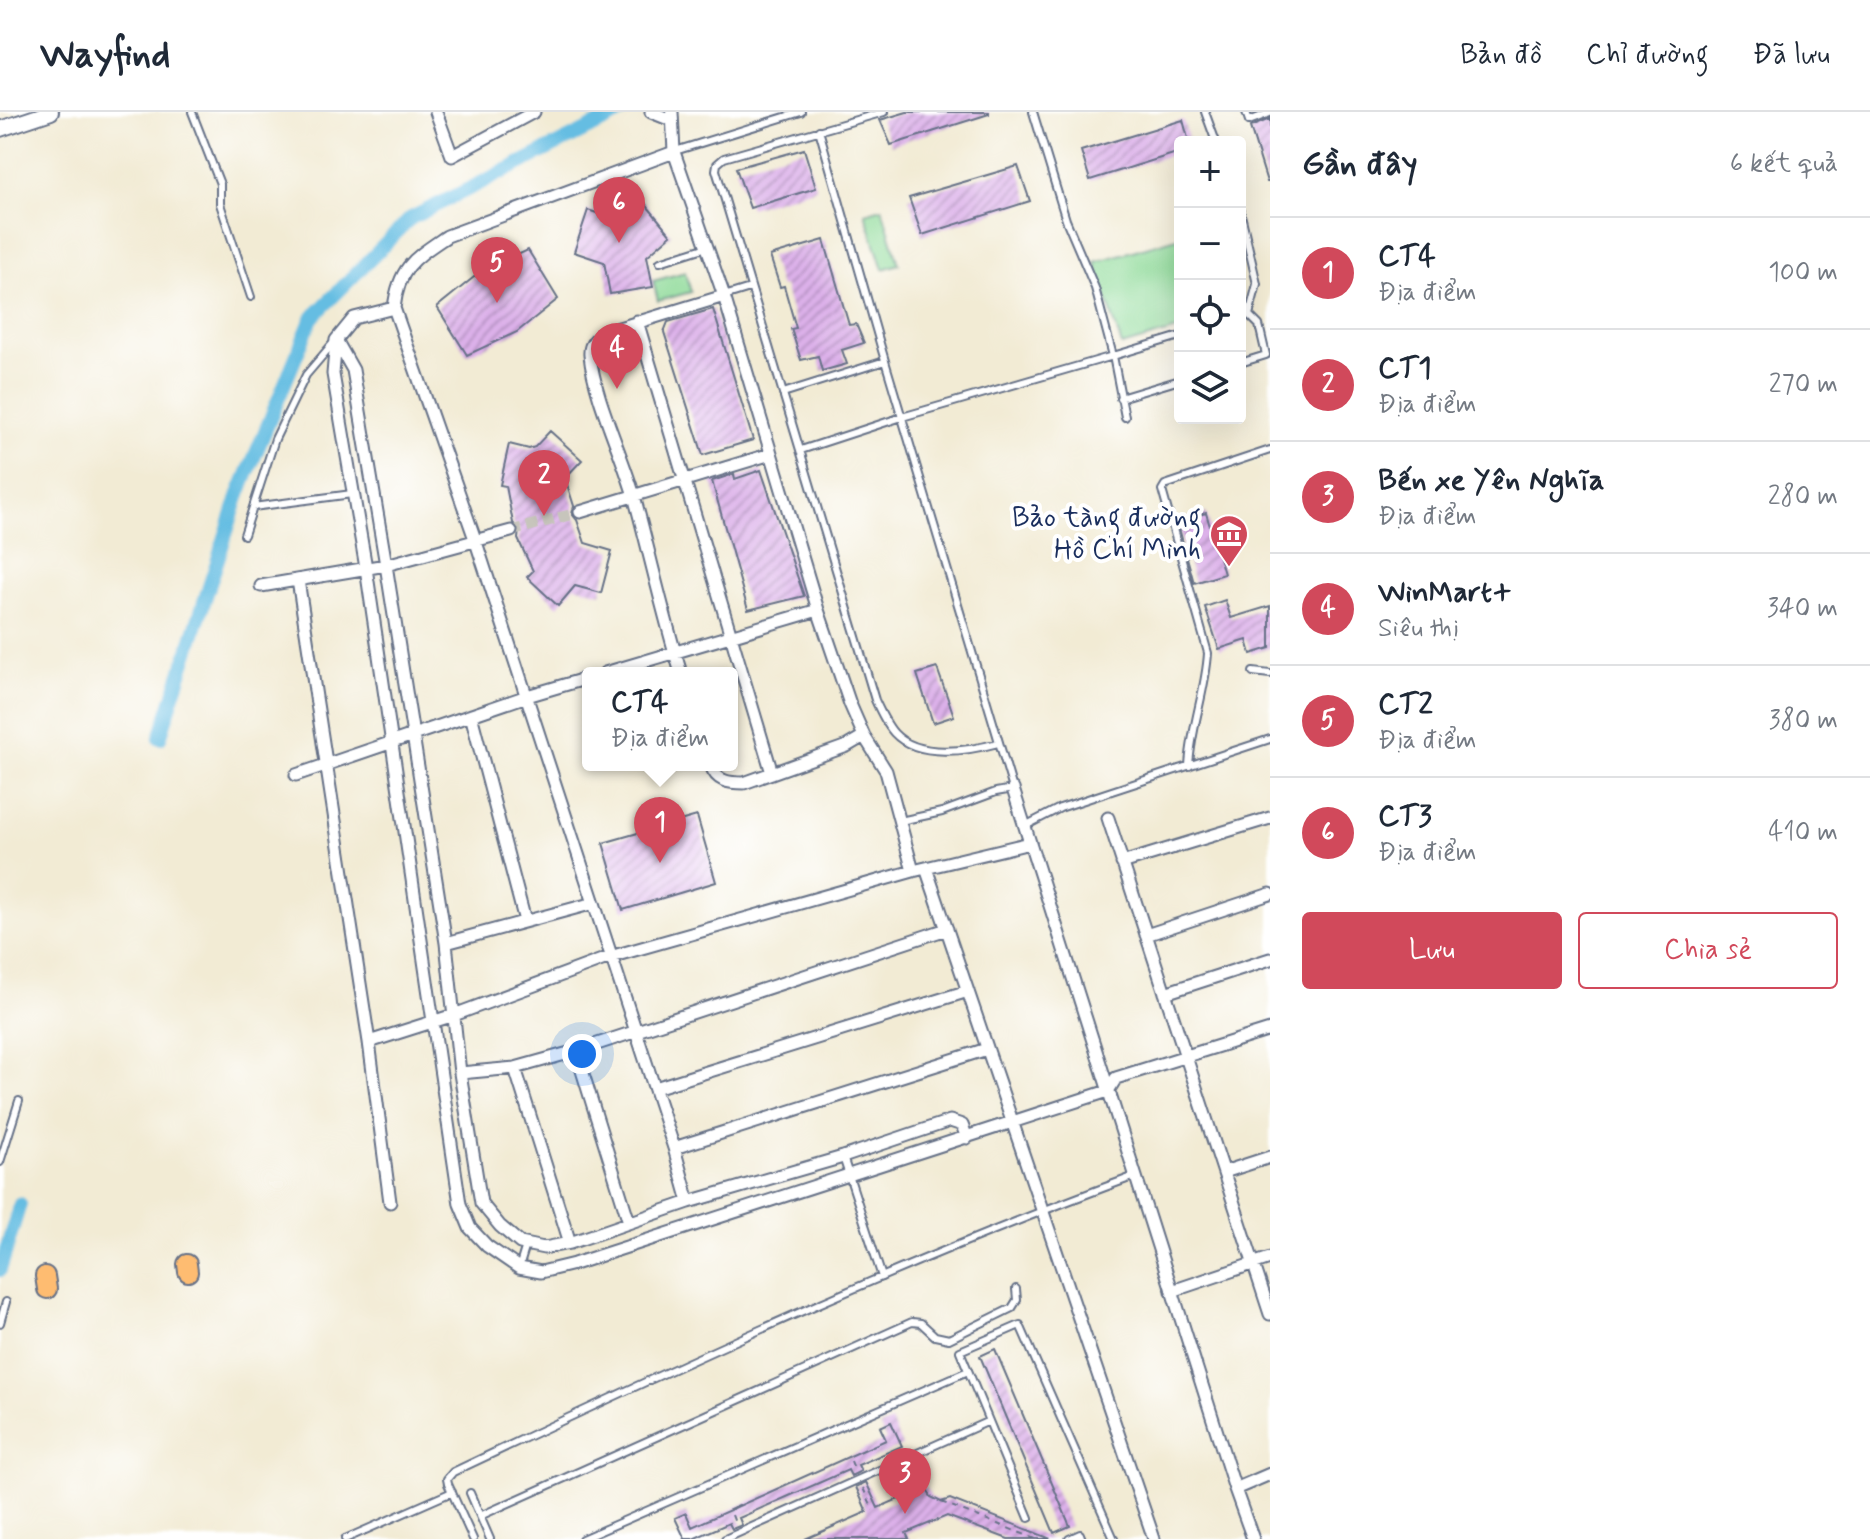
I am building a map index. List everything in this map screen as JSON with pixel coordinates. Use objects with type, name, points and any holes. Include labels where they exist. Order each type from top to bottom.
[{"type":"street","points":[[0,129],[51,112]]},
{"type":"street","points":[[436,112],[452,156],[513,117],[534,112]]},
{"type":"street","points":[[652,113],[674,115],[674,152],[724,296],[818,610],[850,704],[864,736],[886,771],[913,871]]},
{"type":"street","points":[[674,152],[447,236],[418,256],[400,277],[394,308],[527,696],[689,1202]]},
{"type":"street","points":[[679,667],[633,494],[590,356],[591,345],[595,338],[637,321],[724,296]]},
{"type":"street","points":[[394,308],[354,318],[336,340],[333,374],[355,494],[393,742],[460,1204],[470,1228],[487,1246],[519,1268],[541,1272],[574,1264],[1013,1124],[1108,1091],[1116,1078],[1270,1030]]},
{"type":"street","points":[[637,321],[772,773]]},
{"type":"street","points":[[336,340],[353,370],[386,565],[446,943],[460,1073],[481,1203],[500,1226],[526,1245],[544,1248],[570,1243],[689,1202],[843,1157],[950,1121],[962,1125],[967,1138]]},
{"type":"street","points":[[580,512],[771,454]]},
{"type":"street","points":[[261,586],[386,565],[511,531]]},
{"type":"street","points":[[298,580],[369,1042],[390,1202]]},
{"type":"street","points":[[625,667],[818,610]]},
{"type":"street","points":[[296,775],[582,680]]},
{"type":"street","points":[[471,715],[525,921]]},
{"type":"street","points":[[713,771],[726,783],[744,783],[847,746],[864,736]]},
{"type":"street","points":[[1013,789],[1253,1539]]},
{"type":"street","points":[[1108,818],[1270,1314]]},
{"type":"street","points":[[1122,863],[1270,818]]},
{"type":"street","points":[[369,1042],[454,1015],[610,957],[913,871],[1030,843]]},
{"type":"street","points":[[926,868],[1154,1539]]},
{"type":"street","points":[[1146,935],[1270,894]]},
{"type":"street","points":[[446,943],[594,903]]},
{"type":"street","points":[[460,1073],[515,1068],[576,1051],[947,929]]},
{"type":"street","points":[[1165,993],[1270,959]]},
{"type":"street","points":[[655,1088],[968,991]]},
{"type":"street","points":[[674,1148],[987,1049]]},
{"type":"street","points":[[576,1051],[629,1222]]},
{"type":"street","points":[[515,1068],[570,1243]]},
{"type":"street","points":[[1224,1172],[1270,1157]]},
{"type":"street","points":[[1172,1291],[1270,1258]]},
{"type":"street","points":[[1235,1489],[1270,1474]]},
{"type":"lane","points":[[192,112],[220,184],[220,204],[251,297]]},
{"type":"lane","points":[[674,152],[801,112]]},
{"type":"lane","points":[[884,112],[724,158],[717,164],[716,170],[875,700],[897,737],[924,748],[952,753],[998,743]]},
{"type":"lane","points":[[1033,112],[1066,220],[1095,288],[1125,417]]},
{"type":"lane","points":[[1205,112],[1214,136]]},
{"type":"lane","points":[[1246,112],[1249,121],[1270,113]]},
{"type":"lane","points":[[819,130],[1013,789],[942,812],[900,821]]},
{"type":"lane","points":[[1246,236],[1257,284],[1249,315]]},
{"type":"lane","points":[[660,262],[707,247]]},
{"type":"lane","points":[[724,296],[750,288]]},
{"type":"lane","points":[[1246,361],[1266,355],[1259,325],[1249,315]]},
{"type":"lane","points":[[801,450],[902,417],[1174,338]]},
{"type":"lane","points":[[244,535],[275,439],[306,375],[336,340]]},
{"type":"lane","points":[[783,393],[885,361]]},
{"type":"lane","points":[[1120,398],[1174,382]]},
{"type":"lane","points":[[1189,766],[1208,653],[1162,490],[1165,485],[1270,450]]},
{"type":"lane","points":[[253,507],[355,494]]},
{"type":"lane","points":[[1253,672],[1270,674]]},
{"type":"lane","points":[[1024,826],[1060,808],[1270,739]]},
{"type":"lane","points":[[0,1162],[19,1101]]},
{"type":"lane","points":[[843,1157],[882,1277]]},
{"type":"lane","points":[[473,1539],[447,1479],[453,1472],[643,1382],[882,1277],[1042,1210],[1135,1176]]},
{"type":"lane","points":[[519,1268],[526,1245]]},
{"type":"lane","points":[[480,1516],[912,1322],[921,1323],[935,1336],[949,1339],[1012,1308],[1017,1300],[1016,1289]]},
{"type":"lane","points":[[0,1323],[6,1302]]},
{"type":"lane","points":[[1029,1518],[960,1351],[1020,1325],[1114,1539]]},
{"type":"lane","points":[[582,1539],[968,1371]]},
{"type":"lane","points":[[725,1539],[989,1421]]},
{"type":"lane","points":[[345,1539],[452,1492]]},
{"type":"lane","points":[[470,1493],[490,1539]]},
{"type":"lane","points":[[1069,1539],[1080,1534],[1082,1539]]},
{"type":"path","points":[[941,1502],[1036,1539]]},
{"type":"green space","points":[[882,208],[899,264],[883,269],[865,213]]},
{"type":"green space","points":[[1174,239],[1174,331],[1122,346],[1095,262]]},
{"type":"green space","points":[[685,272],[691,292],[658,301],[653,281]]},
{"type":"building","points":[[907,112],[989,114],[891,145],[880,120]]},
{"type":"building","points":[[1270,119],[1270,182],[1267,182],[1250,127]]},
{"type":"building","points":[[1183,120],[1187,136],[1174,136],[1174,154],[1090,180],[1081,151]]},
{"type":"building","points":[[804,149],[816,188],[750,208],[736,168]]},
{"type":"building","points":[[1018,166],[1030,201],[922,235],[909,198]]},
{"type":"building","points":[[643,201],[671,235],[647,256],[653,287],[610,294],[604,262],[574,252],[588,210],[620,221]]},
{"type":"building","points":[[824,240],[849,325],[856,324],[864,343],[842,350],[847,364],[822,371],[818,356],[801,360],[791,329],[796,328],[784,286],[780,287],[770,256]]},
{"type":"building","points":[[528,250],[558,299],[517,332],[467,355],[437,307],[479,273]]},
{"type":"building","points":[[713,309],[753,440],[703,455],[664,332],[668,322]]},
{"type":"building","points":[[550,431],[582,460],[565,478],[574,506],[572,514],[585,543],[612,551],[601,593],[575,586],[558,606],[527,577],[533,571],[518,539],[519,530],[513,523],[506,486],[500,485],[509,444],[529,449]]},
{"type":"building","points":[[761,470],[804,596],[748,610],[712,481],[734,474],[735,479]]},
{"type":"building","points":[[1206,513],[1224,574],[1194,583],[1177,521]]},
{"type":"building","points":[[1225,600],[1231,618],[1270,606],[1270,648],[1251,654],[1247,640],[1219,649],[1205,607]]},
{"type":"building","points":[[937,668],[954,716],[933,723],[917,674]]},
{"type":"building","points":[[697,816],[716,882],[623,910],[603,843]]},
{"type":"building","points":[[995,1349],[1070,1526],[1054,1533],[980,1356]]},
{"type":"building","points":[[891,1422],[902,1446],[858,1465],[861,1471],[851,1476],[848,1470],[739,1518],[742,1525],[732,1529],[729,1523],[693,1539],[685,1539],[675,1518],[686,1513],[692,1527],[886,1440],[880,1427]]},
{"type":"building","points":[[866,1482],[878,1508],[926,1487],[931,1497],[941,1502],[950,1499],[1051,1539],[1008,1539],[947,1516],[906,1533],[909,1539],[805,1539],[867,1512],[856,1487]]},
{"type":"waterway","points":[[160,738],[239,494],[312,318],[411,218],[622,112]]},
{"type":"waterway","points":[[0,1270],[20,1204]]},
{"type":"tunnel","points":[[511,531],[580,512]]},
{"type":"place","name":"CT3","points":[[619,243]]},
{"type":"place","name":"CT2","points":[[497,303]]},
{"type":"place","name":"WinMart+","points":[[617,389]]},
{"type":"place","name":"CT1","points":[[544,516]]},
{"type":"place","name":"Bảo tàng đường Hồ Chí Minh","points":[[1229,568]]},
{"type":"place","name":"CT4","points":[[660,863]]},
{"type":"place","name":"Bến xe Yên Nghĩa","points":[[905,1514]]}]
